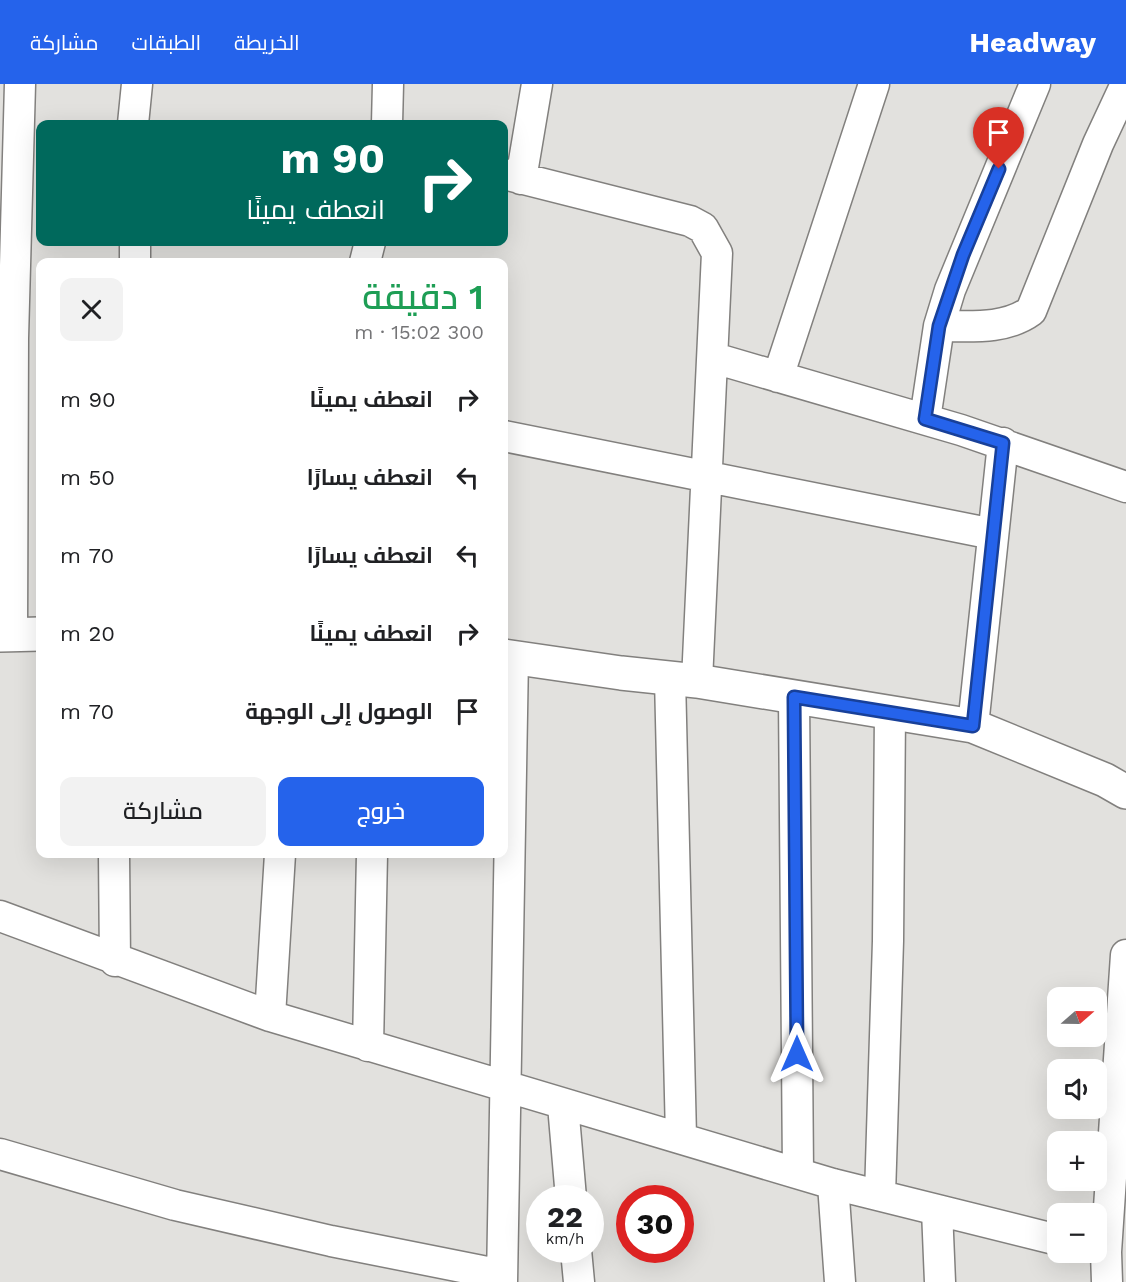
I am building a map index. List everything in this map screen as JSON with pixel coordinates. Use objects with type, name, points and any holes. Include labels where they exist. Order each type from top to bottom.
[{"type":"street","points":[[17,635],[13,338],[20,84]]},
{"type":"street","points":[[133,120],[137,84]]},
{"type":"street","points":[[387,120],[388,84]]},
{"type":"street","points":[[537,84],[513,177],[690,221],[703,228],[717,253],[708,476],[683,680],[681,1137]]},
{"type":"street","points":[[778,377],[874,84]]},
{"type":"street","points":[[925,419],[939,326],[963,255],[1035,84]]},
{"type":"street","points":[[939,326],[1006,323],[1019,320],[1031,311],[1098,144],[1126,84]]},
{"type":"street","points":[[714,358],[1003,443],[1126,487]]},
{"type":"street","points":[[508,437],[993,534]]},
{"type":"street","points":[[973,726],[1003,443]]},
{"type":"street","points":[[508,800],[509,657],[683,680],[973,726],[1105,780],[1126,792]]},
{"type":"street","points":[[794,697],[798,1173]]},
{"type":"street","points":[[880,1195],[888,941],[890,713]]},
{"type":"street","points":[[114,858],[115,961]]},
{"type":"street","points":[[270,1016],[280,858]]},
{"type":"street","points":[[368,1046],[372,858]]},
{"type":"street","points":[[0,1154],[175,1205],[502,1278],[508,858]]},
{"type":"street","points":[[0,916],[115,961],[270,1016],[832,1184],[1047,1237]]},
{"type":"street","points":[[1107,1282],[1126,955]]},
{"type":"street","points":[[563,1105],[571,1185]]},
{"type":"street","points":[[832,1184],[840,1282]]},
{"type":"street","points":[[937,1210],[940,1282]]},
{"type":"street","points":[[577,1263],[579,1282]]},
{"type":"route","points":[[797,1054],[794,697],[973,726],[1003,443],[925,419],[939,326],[963,255],[999,169]]}]
